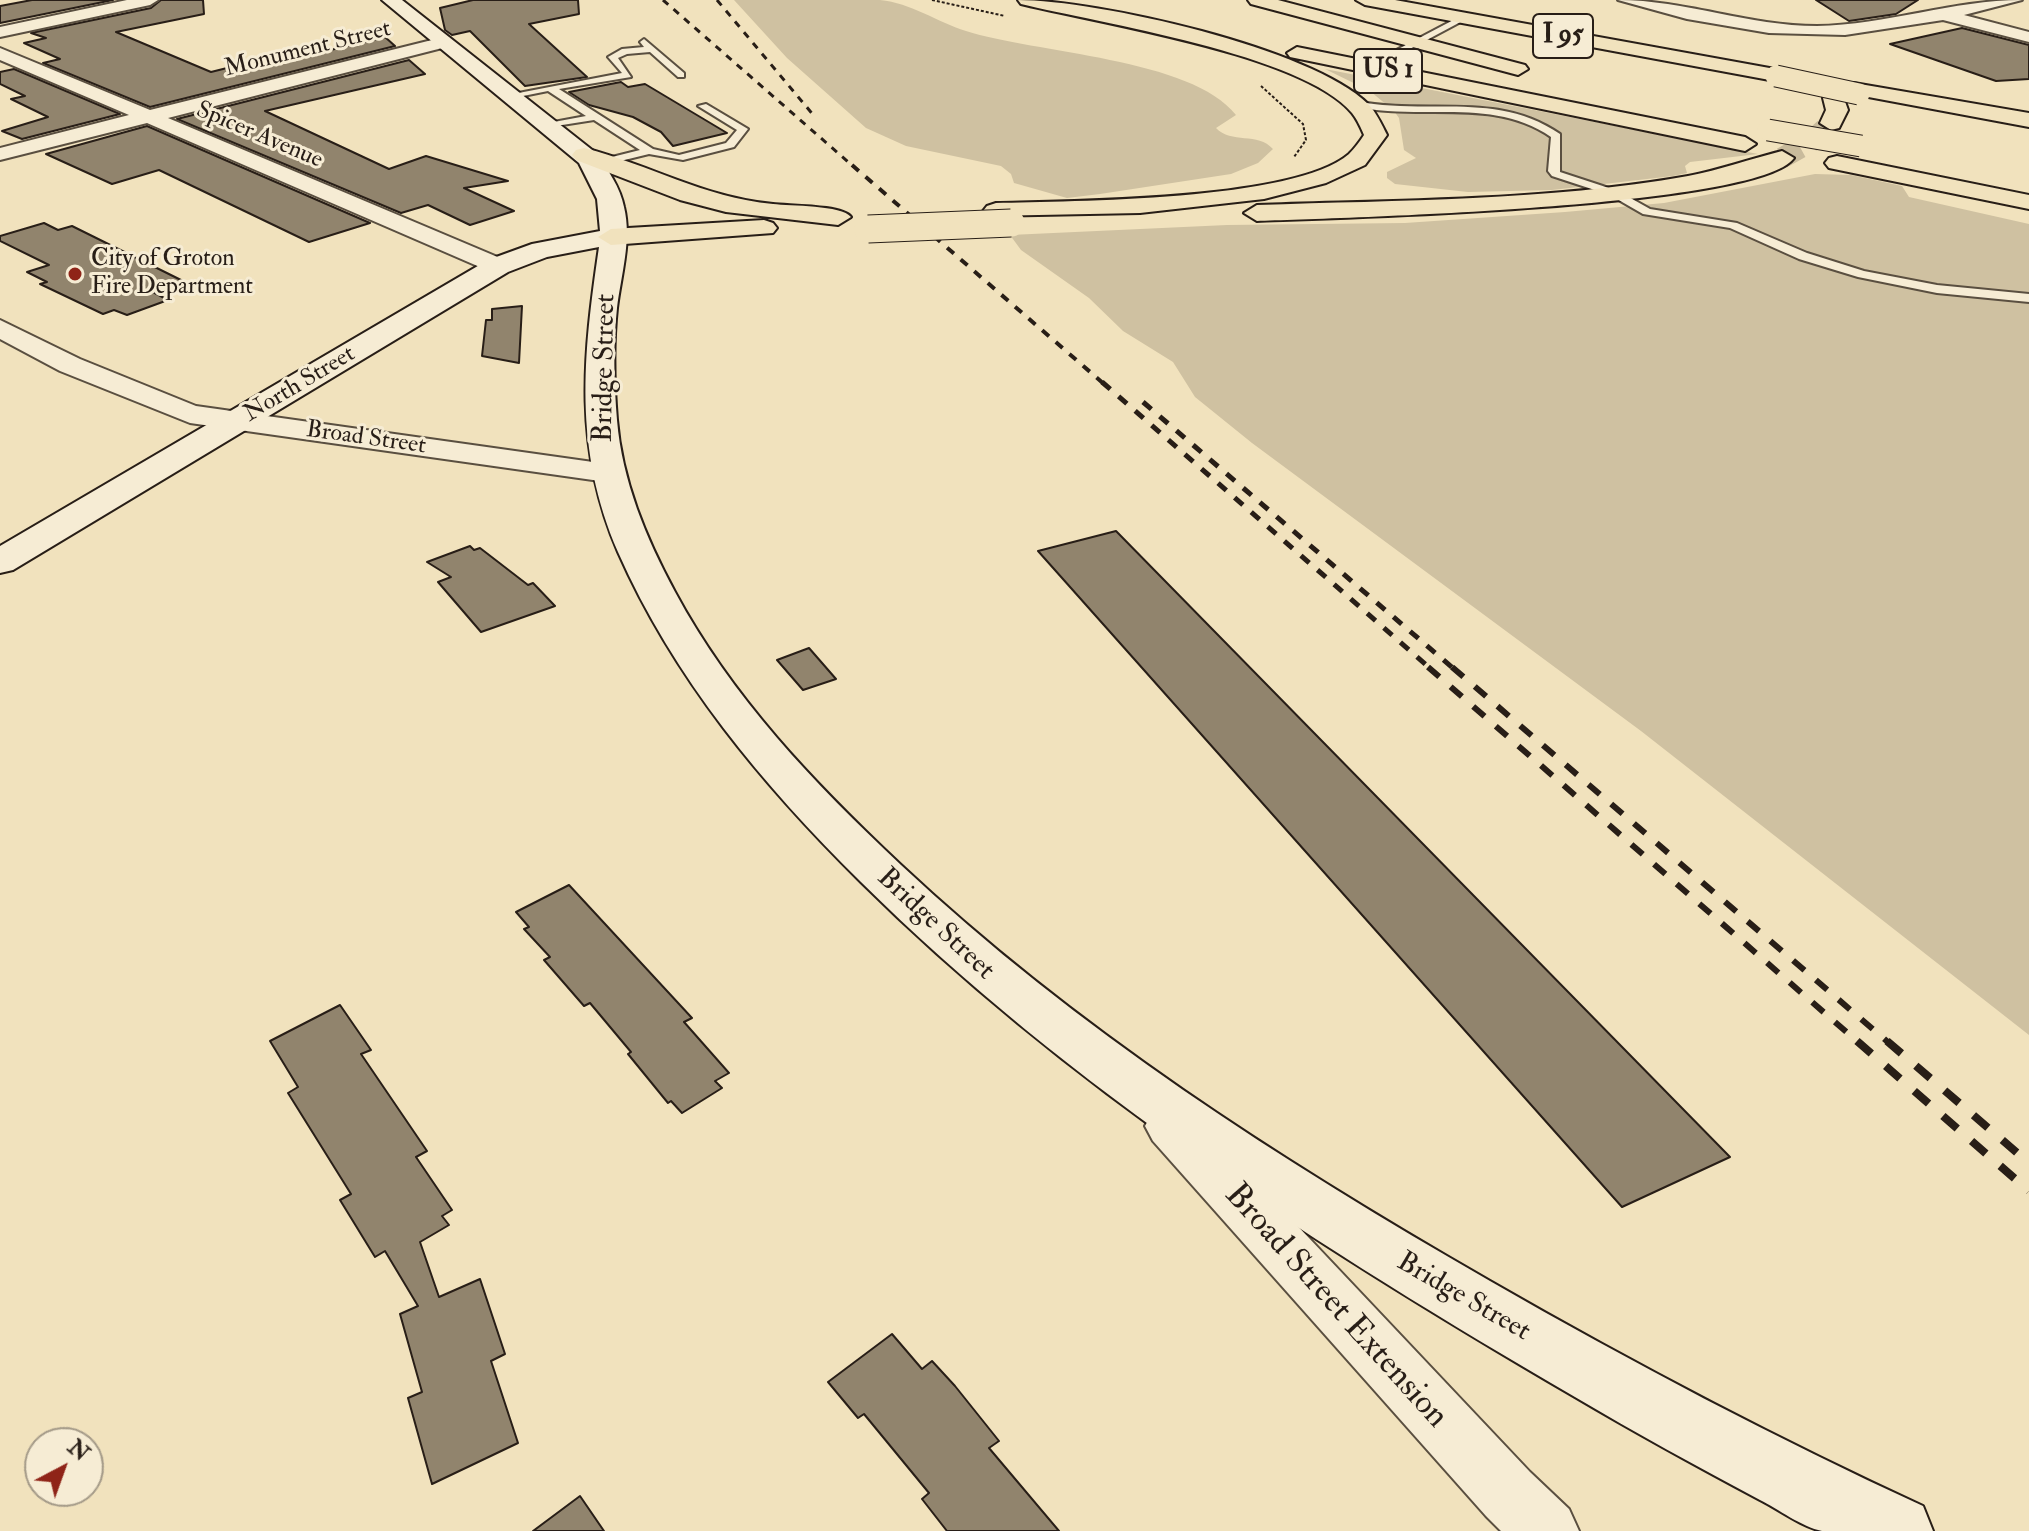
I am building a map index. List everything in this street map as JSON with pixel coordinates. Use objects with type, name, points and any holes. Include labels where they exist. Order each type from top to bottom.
[{"type":"highway","points":[[1003,217],[1267,191],[1337,171],[1361,157],[1379,136],[1372,122],[1356,104],[1315,78],[1257,55],[1029,0]]},
{"type":"highway","name":"US 1","points":[[1029,0],[1744,132],[1834,142],[2029,202]]},
{"type":"highway","points":[[1110,0],[1218,22]]},
{"type":"highway","points":[[1257,0],[1543,75]]},
{"type":"highway","name":"I 95","points":[[1365,0],[1771,75],[1849,94]]},
{"type":"highway","points":[[1436,0],[1623,27]]},
{"type":"highway","name":"I 95","points":[[1281,34],[2009,174]]},
{"type":"highway","points":[[1749,50],[1806,73]]},
{"type":"highway","points":[[1849,94],[2029,120]]},
{"type":"highway","points":[[1849,94],[2029,130]]},
{"type":"highway","points":[[1834,142],[1837,110],[1849,94]]},
{"type":"highway","points":[[1744,132],[1770,128]]},
{"type":"highway","points":[[596,158],[712,201],[854,221]]},
{"type":"highway","points":[[611,237],[854,221],[1486,204],[1614,193],[1705,180],[1782,158]]},
{"type":"main road","name":"Bridge Street","points":[[391,0],[508,96],[596,158],[613,216],[601,320],[601,419],[607,473],[618,513],[658,596],[722,700],[796,790],[892,887],[1007,991],[1128,1079],[1352,1233],[1613,1384],[1866,1524]]},
{"type":"main road","name":"North Street","points":[[0,562],[498,266],[547,248],[611,237]]},
{"type":"street","points":[[0,32],[150,0]]},
{"type":"street","points":[[1626,0],[1779,30],[1840,28],[2014,0]]},
{"type":"street","points":[[1939,14],[2029,37]]},
{"type":"street","name":"Monument Street","points":[[0,154],[444,42]]},
{"type":"street","name":"Spicer Avenue","points":[[0,53],[498,266]]},
{"type":"street","name":"Broad Street","points":[[0,328],[70,365],[190,414],[607,473]]},
{"type":"street","name":"Broad Street Extension","points":[[1128,1079],[1355,1330],[1547,1531]]},
{"type":"lane","points":[[1390,56],[1464,18]]},
{"type":"lane","points":[[508,96],[628,75],[613,57],[648,46],[681,75]]},
{"type":"lane","points":[[550,88],[649,151],[679,158],[730,145],[743,129],[703,106]]},
{"type":"lane","points":[[1356,104],[1384,110],[1481,110],[1535,120],[1556,136],[1553,171],[1556,174],[1614,193],[1647,212],[1733,225],[1811,259],[1873,277],[1947,291],[2029,298]]},
{"type":"lane","points":[[1394,122],[1418,111]]},
{"type":"lane","points":[[547,126],[595,117]]},
{"type":"lane","points":[[596,158],[649,151]]},
{"type":"path","points":[[932,0],[1005,16]]},
{"type":"path","points":[[1253,82],[1278,99],[1303,124],[1305,142],[1289,163]]},
{"type":"shaded area","points":[[734,0],[880,0],[995,39],[1149,69],[1185,81],[1215,96],[1236,115],[1216,128],[1222,133],[1260,141],[1273,149],[1258,163],[1231,174],[1067,198],[1014,183],[1011,174],[1001,166],[906,146],[866,128],[787,58]]},
{"type":"shaded area","points":[[1325,69],[1758,154],[1690,162],[1685,166],[1687,173],[1673,176],[1552,190],[1468,192],[1395,184],[1387,178],[1387,172],[1416,158],[1404,150],[1399,118],[1370,91]]},
{"type":"shaded area","points":[[1815,174],[1851,175],[1902,186],[1909,197],[2029,224],[2029,1035],[1641,731],[1252,443],[1195,397],[1173,362],[1123,331],[1089,298],[1021,250],[1010,235],[1227,225],[1405,223],[1565,212],[1664,203]]},
{"type":"building","points":[[32,0],[113,0],[0,23],[0,6]]},
{"type":"building","points":[[161,0],[203,0],[204,14],[116,32],[211,72],[259,60],[280,62],[385,37],[395,46],[150,107],[43,63],[60,59],[24,43],[46,38],[31,33],[151,8]]},
{"type":"building","points":[[473,0],[578,0],[579,14],[529,24],[587,77],[525,86],[470,31],[452,35],[445,30],[440,8]]},
{"type":"building","points":[[1816,0],[1918,0],[1896,14],[1849,21]]},
{"type":"building","points":[[1962,28],[2029,45],[2029,79],[1996,81],[1890,44]]},
{"type":"building","points":[[409,60],[425,74],[265,111],[389,169],[426,156],[508,181],[464,188],[514,211],[470,225],[428,205],[401,213],[177,119]]},
{"type":"building","points":[[14,69],[120,114],[22,139],[2,131],[48,117],[11,99],[25,96],[0,84],[0,72]]},
{"type":"building","points":[[621,82],[628,87],[645,84],[727,133],[673,146],[661,132],[633,117],[589,105],[569,92]]},
{"type":"building","points":[[147,126],[370,223],[309,242],[159,170],[112,184],[46,154]]},
{"type":"building","points":[[44,223],[58,230],[72,226],[183,281],[149,290],[168,300],[127,315],[114,310],[103,314],[40,284],[47,282],[27,272],[49,265],[0,241],[0,236]]},
{"type":"building","points":[[522,306],[519,363],[482,356],[486,320],[492,320],[492,309]]},
{"type":"building","points":[[1116,531],[1730,1157],[1622,1207],[1038,551]]},
{"type":"building","points":[[470,546],[474,550],[480,548],[528,585],[533,583],[555,606],[481,632],[438,582],[451,577],[427,562]]},
{"type":"building","points":[[809,648],[836,679],[803,690],[777,660]]},
{"type":"building","points":[[569,885],[692,1018],[684,1022],[729,1073],[715,1081],[722,1088],[682,1113],[671,1101],[668,1103],[590,1003],[584,1006],[544,960],[550,957],[524,929],[529,927],[516,912]]},
{"type":"building","points":[[340,1005],[371,1050],[361,1054],[427,1151],[416,1157],[452,1210],[442,1216],[449,1225],[420,1242],[439,1297],[480,1279],[505,1354],[491,1361],[518,1443],[432,1484],[408,1398],[422,1392],[400,1314],[418,1306],[385,1251],[375,1257],[340,1200],[351,1194],[288,1093],[298,1087],[270,1041]]},
{"type":"building","points":[[892,1334],[922,1369],[932,1361],[955,1386],[999,1441],[989,1448],[1059,1531],[947,1531],[922,1499],[929,1493],[864,1414],[858,1418],[828,1382]]},
{"type":"building","points":[[580,1496],[604,1531],[533,1531]]},
{"type":"tunnel","points":[[1782,158],[1809,143],[1831,123]]},
{"type":"railway","points":[[663,0],[854,167]]},
{"type":"railway","points":[[717,0],[815,117]]},
{"type":"railway","points":[[852,165],[1104,384]]},
{"type":"railway","points":[[1102,382],[1431,669]]},
{"type":"railway","points":[[1143,402],[1454,669]]},
{"type":"railway","points":[[1428,667],[1859,1043]]},
{"type":"railway","points":[[1452,667],[1889,1043]]},
{"type":"railway","points":[[1857,1041],[2029,1191]]},
{"type":"railway","points":[[1887,1041],[2029,1163]]},
{"type":"place","name":"City of Groton Fire Department","points":[[75,274]]}]
